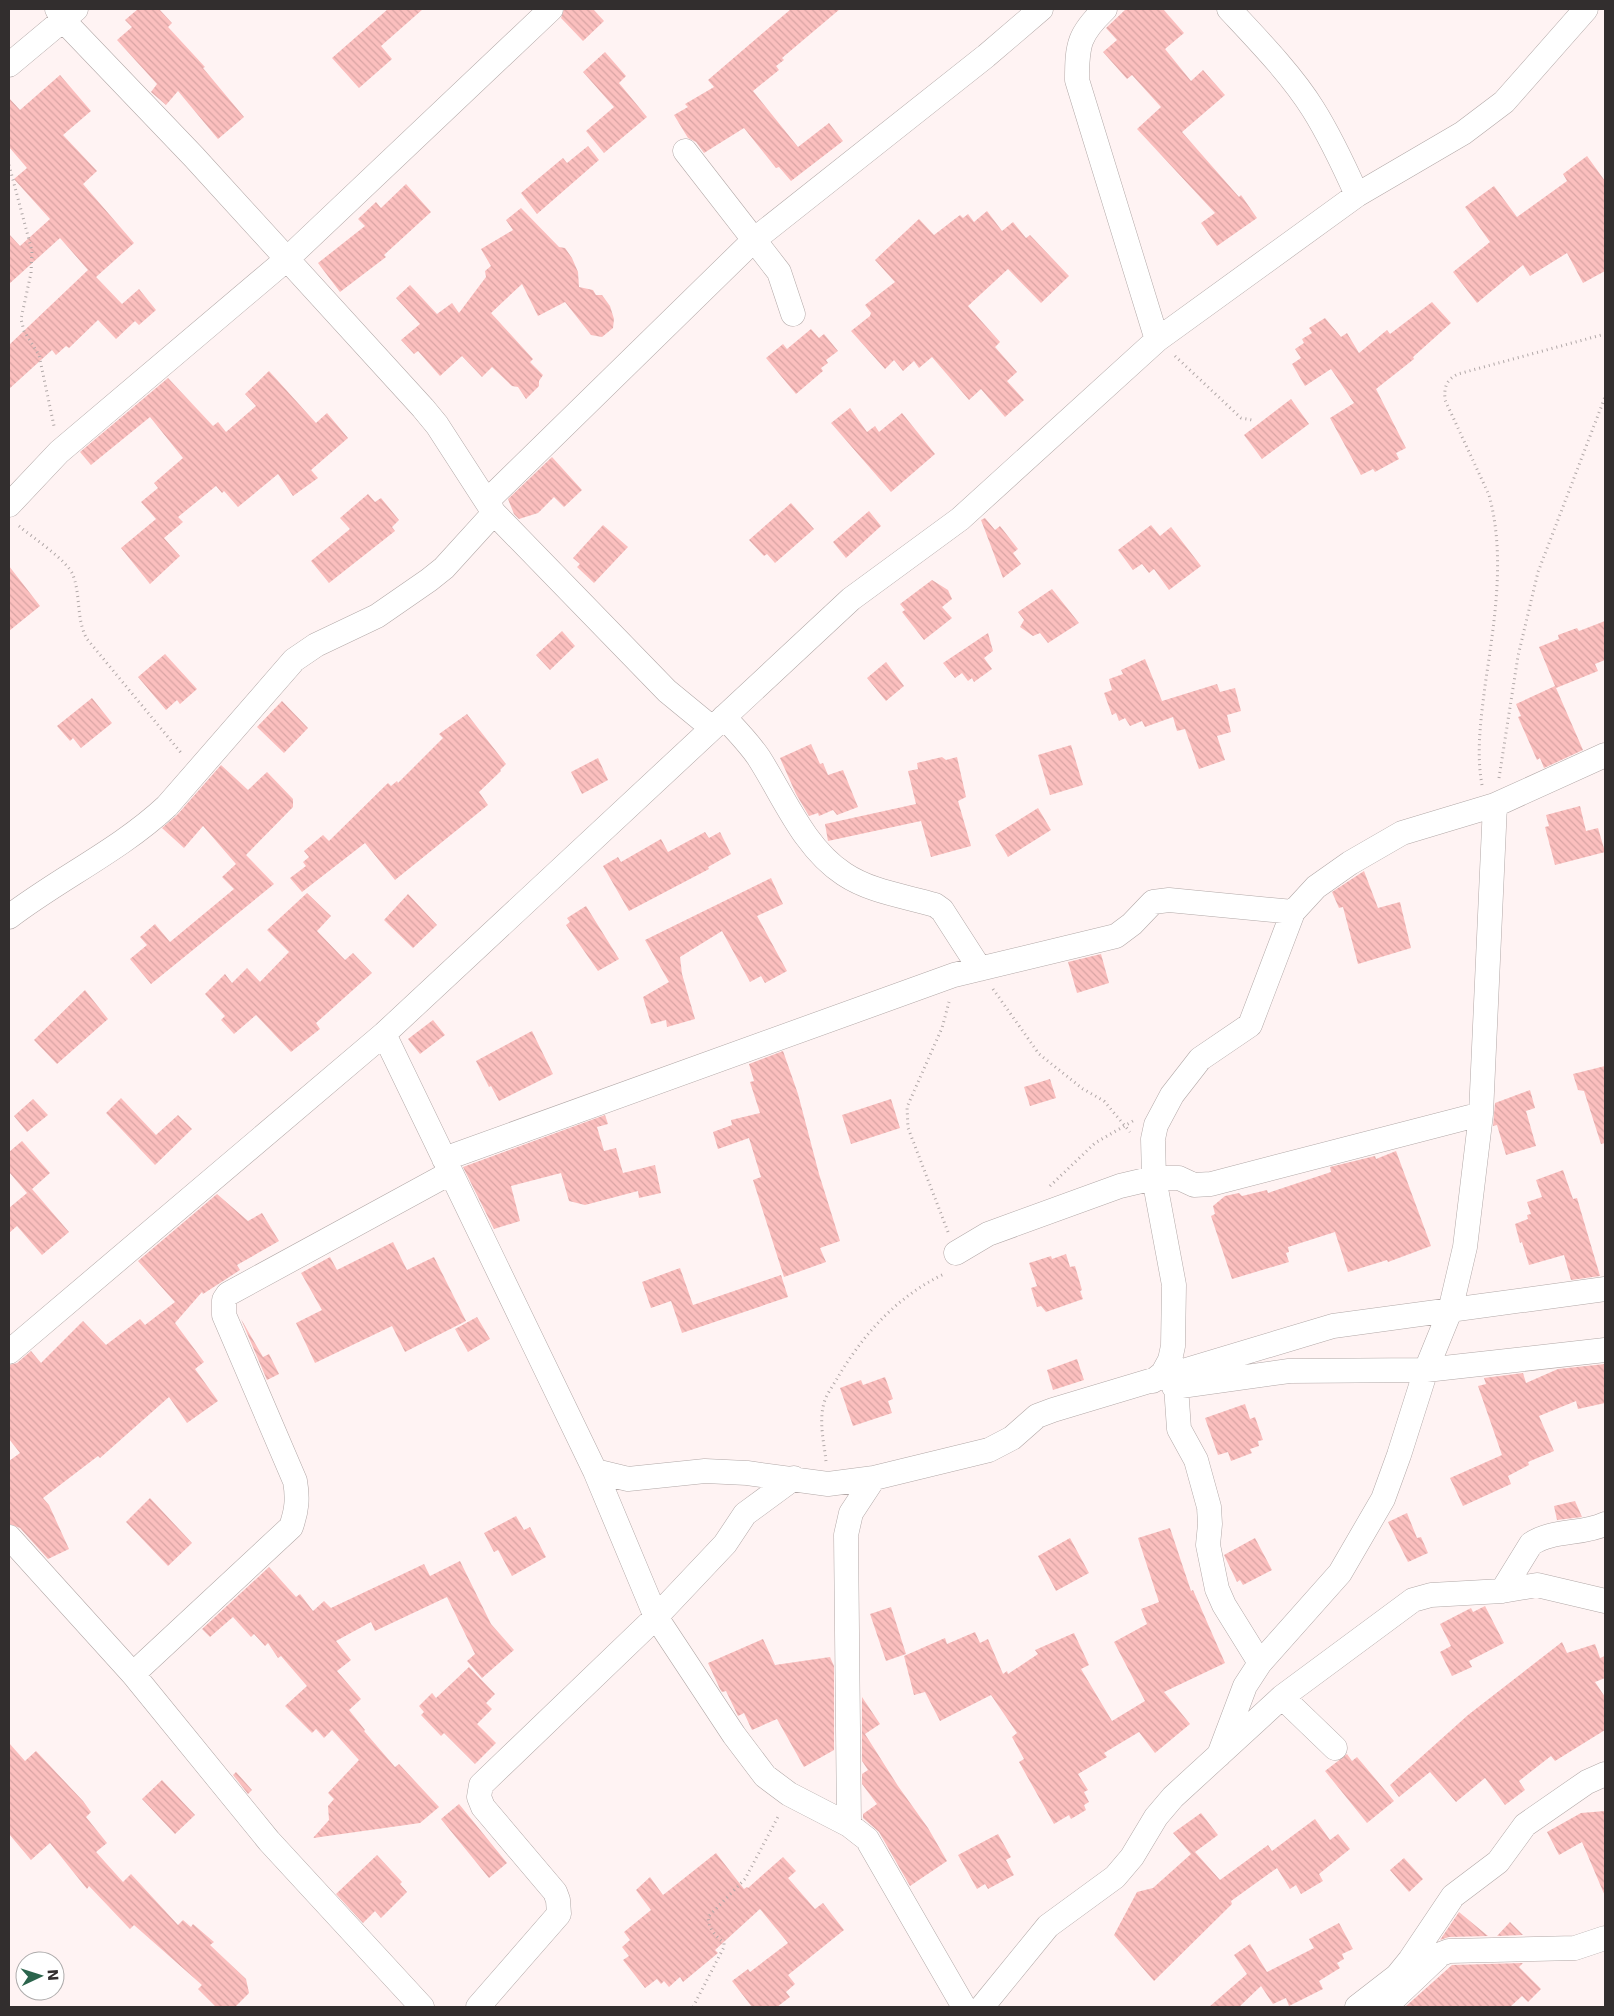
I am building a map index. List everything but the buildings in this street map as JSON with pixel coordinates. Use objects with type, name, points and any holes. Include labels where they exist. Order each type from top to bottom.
[{"type":"street","points":[[12,515],[59,452],[287,259],[551,9]]},
{"type":"street","points":[[9,918],[40,894],[149,823],[197,772],[294,660],[316,645],[376,616],[444,568],[490,507],[754,239],[986,56],[1041,9]]},
{"type":"street","points":[[1105,9],[1088,26],[1078,46],[1077,80],[1157,340]]},
{"type":"street","points":[[1229,9],[1263,46],[1313,108],[1344,164],[1357,195]]},
{"type":"street","points":[[9,1352],[384,1034],[851,599],[960,519],[1157,340],[1357,195],[1463,134],[1504,102],[1586,9]]},
{"type":"street","points":[[9,65],[65,12],[194,157],[423,408],[437,425],[490,507],[667,691],[718,723],[759,758],[776,789],[816,848],[846,876],[878,890],[935,905],[942,910],[980,970]]},
{"type":"street","points":[[685,152],[778,272],[793,314]]},
{"type":"street","points":[[1153,1381],[1163,1373],[1172,1353],[1174,1285],[1154,1172],[1153,1139],[1163,1108],[1200,1059],[1250,1025],[1293,912],[1316,887],[1350,863],[1402,834],[1491,806],[1605,755]]},
{"type":"street","points":[[1219,1755],[1245,1686],[1260,1663],[1340,1573],[1378,1508],[1399,1455],[1426,1370],[1450,1310],[1465,1247],[1481,1114],[1491,806]]},
{"type":"street","points":[[133,1674],[291,1527],[297,1510],[298,1495],[295,1481],[224,1315],[224,1300],[228,1294],[447,1166],[954,975],[1116,936],[1132,924],[1152,902],[1162,900],[1293,912]]},
{"type":"street","points":[[384,1034],[595,1471],[656,1617],[734,1735],[765,1776],[789,1794],[849,1825],[867,1839],[964,2007]]},
{"type":"street","points":[[956,1253],[988,1234],[1154,1172],[1179,1178],[1194,1185],[1211,1184],[1481,1114]]},
{"type":"street","points":[[595,1471],[628,1479],[705,1471],[747,1472],[828,1484],[874,1478],[989,1450],[1012,1438],[1037,1416],[1332,1326],[1605,1289]]},
{"type":"street","points":[[1094,1398],[1300,1370],[1426,1370],[1605,1350]]},
{"type":"street","points":[[1176,1386],[1179,1429],[1196,1460],[1209,1507],[1209,1550],[1217,1589],[1224,1605],[1260,1663]]},
{"type":"street","points":[[478,2007],[559,1914],[559,1905],[555,1892],[483,1807],[479,1797],[481,1785],[656,1617],[725,1544],[745,1514],[794,1478]]},
{"type":"street","points":[[849,1825],[846,1535],[852,1513],[874,1478]]},
{"type":"street","points":[[1502,1592],[1531,1544],[1537,1540],[1544,1537],[1587,1530],[1605,1524]]},
{"type":"street","points":[[9,1537],[133,1674],[270,1841],[422,2007]]},
{"type":"street","points":[[982,2007],[1025,1956],[1037,1937],[1048,1926],[1115,1877],[1136,1851],[1156,1817],[1173,1796],[1282,1697],[1413,1600],[1430,1595],[1502,1592],[1537,1585],[1605,1601]]},
{"type":"street","points":[[1282,1697],[1335,1748]]},
{"type":"street","points":[[1369,2006],[1410,1960],[1453,1896],[1498,1862],[1525,1824],[1587,1782],[1605,1774]]},
{"type":"street","points":[[1369,2006],[1441,1954],[1449,1951],[1575,1948],[1605,1938]]},
{"type":"path","points":[[9,165],[32,250],[31,273],[21,319],[24,331],[39,355],[59,452]]},
{"type":"path","points":[[1491,806],[1479,768],[1482,708],[1498,587],[1494,511],[1489,495],[1445,400],[1444,391],[1450,378],[1458,374],[1605,334]]},
{"type":"path","points":[[1157,340],[1241,418],[1252,420]]},
{"type":"path","points":[[1491,806],[1518,656],[1538,572],[1605,397]]},
{"type":"path","points":[[12,515],[68,567],[74,580],[81,627],[86,639],[197,772]]},
{"type":"path","points":[[980,970],[1039,1054],[1083,1089],[1104,1101],[1125,1124],[1154,1172]]},
{"type":"path","points":[[828,1484],[822,1426],[825,1399],[855,1348],[871,1328],[922,1285],[951,1270],[955,1263],[956,1253],[908,1128],[906,1114],[907,1107],[942,1028],[954,975]]},
{"type":"path","points":[[1049,1187],[1058,1175],[1096,1143],[1125,1124],[1163,1108]]},
{"type":"path","points":[[693,2007],[724,1947],[724,1943],[714,1934],[709,1926],[708,1917],[745,1879],[789,1794]]}]
